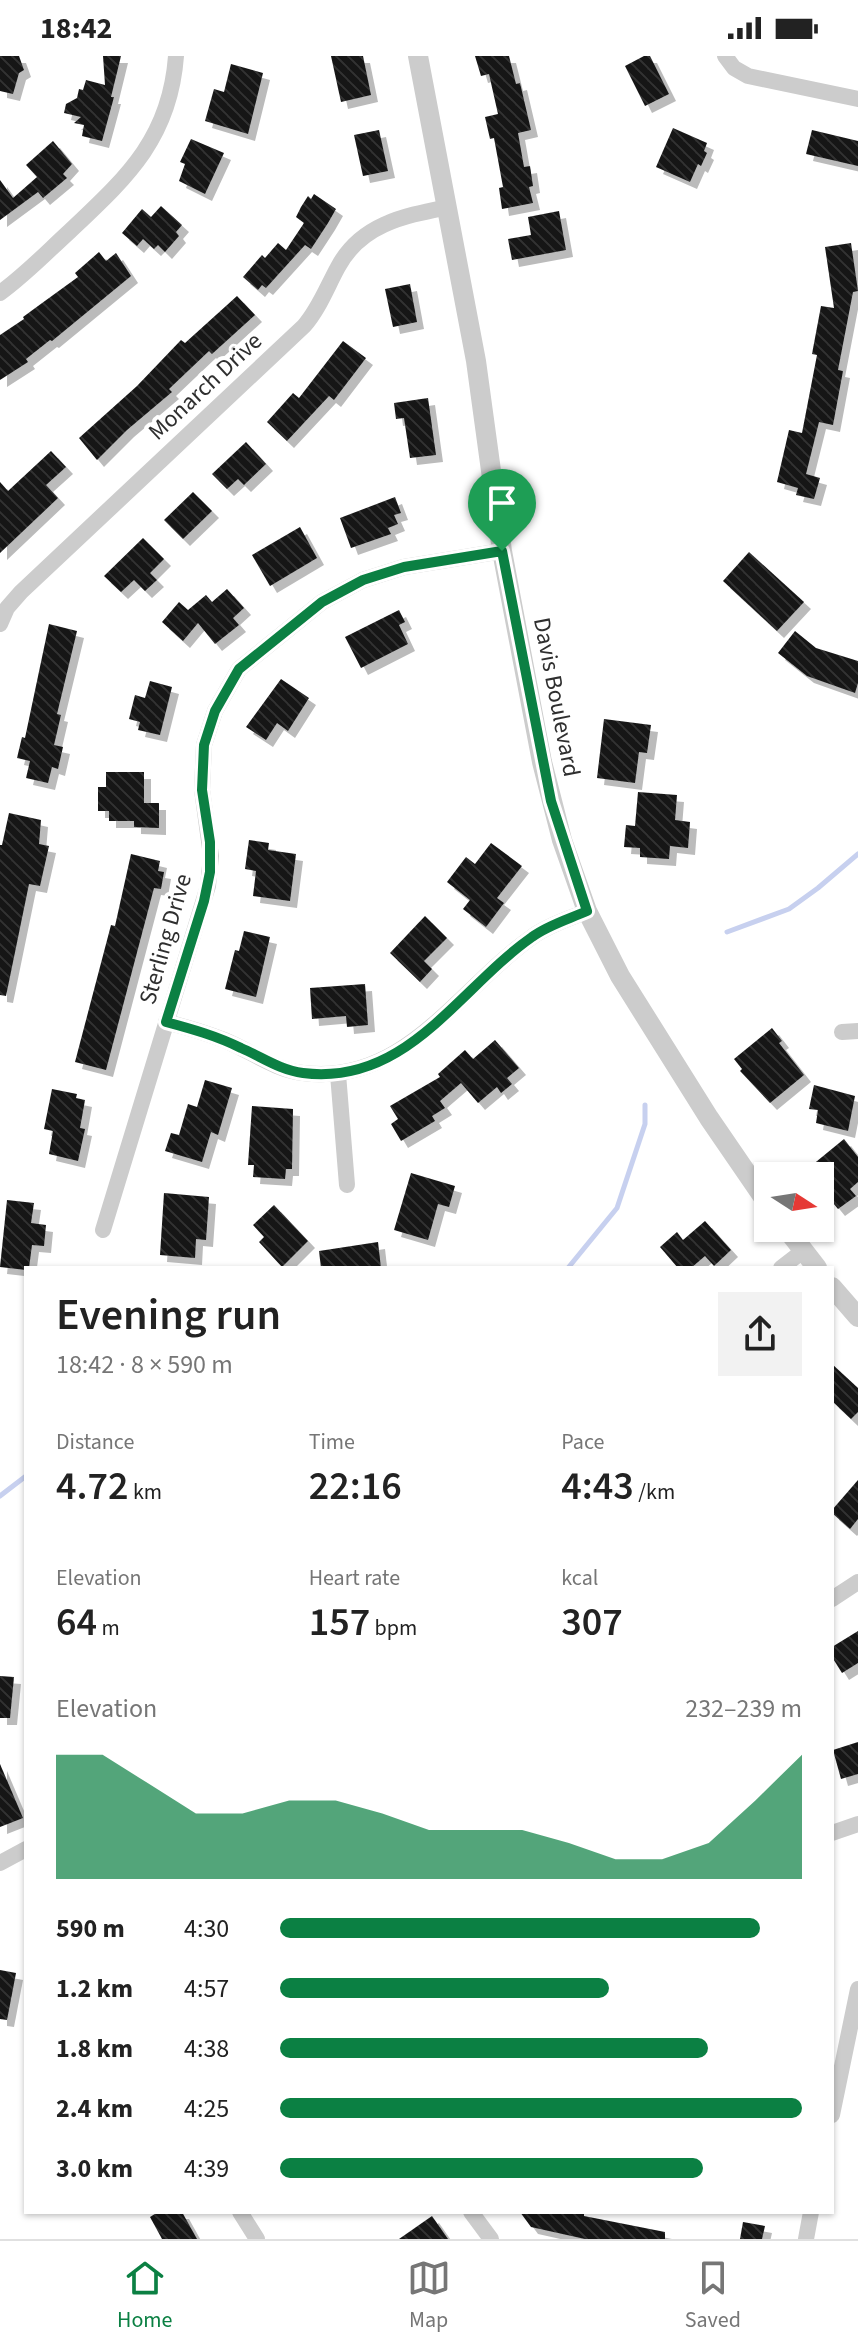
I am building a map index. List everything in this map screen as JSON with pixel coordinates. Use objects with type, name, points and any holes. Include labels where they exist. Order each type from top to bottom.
[{"type":"street","points":[[0,293],[37,262],[135,167],[164,116],[176,56]]},
{"type":"street","name":"Davis Boulevard","points":[[418,56],[484,409],[502,551],[551,801],[587,911],[641,1012],[754,1183]]},
{"type":"street","points":[[730,62],[748,76],[858,99]]},
{"type":"street","name":"Monarch Drive","points":[[0,624],[7,608],[21,592],[304,326],[340,263],[356,243],[375,228],[397,217],[448,207]]},
{"type":"street","name":"Sterling Drive","points":[[103,1230],[204,901],[210,872],[210,842],[202,790],[204,745],[215,711],[239,669],[322,602],[363,580],[404,567],[502,551]]},
{"type":"street","points":[[166,1022],[224,1040],[285,1069],[301,1073],[338,1074],[368,1068],[409,1046],[532,937],[587,911]]},
{"type":"street","points":[[338,1074],[347,1185]]},
{"type":"street","points":[[796,1242],[815,1266]]},
{"type":"street","points":[[784,1266],[803,1251]]},
{"type":"street","points":[[834,1289],[858,1317]]},
{"type":"street","points":[[834,1598],[858,1582]]},
{"type":"street","points":[[834,1832],[858,1824]]},
{"type":"street","points":[[0,1863],[24,1850]]},
{"type":"street","points":[[834,2105],[858,1989]]},
{"type":"street","points":[[241,2214],[257,2239]]},
{"type":"street","points":[[806,2239],[811,2214]]},
{"type":"street","points":[[473,2216],[491,2239]]},
{"type":"building","points":[[0,56],[19,56],[24,70],[19,73],[13,94],[0,91]]},
{"type":"building","points":[[103,56],[121,56],[102,141],[82,136],[84,125],[74,123],[81,117],[64,113],[66,104],[77,98],[86,80],[105,85]]},
{"type":"building","points":[[331,56],[363,56],[371,95],[341,102]]},
{"type":"building","points":[[475,56],[509,56],[516,84],[520,83],[531,130],[518,133],[524,167],[530,166],[533,186],[529,187],[533,203],[502,209],[499,188],[503,187],[494,138],[490,139],[485,117],[498,114],[489,74],[481,76]]},
{"type":"building","points":[[650,56],[669,94],[645,106],[625,66]]},
{"type":"building","points":[[231,64],[263,73],[248,134],[205,121],[214,89],[224,92]]},
{"type":"building","points":[[673,128],[707,143],[704,151],[707,153],[690,182],[656,167]]},
{"type":"building","points":[[379,130],[388,171],[363,176],[354,135]]},
{"type":"building","points":[[812,130],[858,141],[858,166],[806,154]]},
{"type":"building","points":[[191,139],[224,153],[205,194],[179,181],[185,164],[180,162]]},
{"type":"building","points":[[53,141],[72,164],[63,174],[67,178],[43,198],[38,192],[0,220],[0,180],[13,198],[37,177],[26,165]]},
{"type":"building","points":[[314,194],[336,209],[328,223],[311,249],[305,245],[266,288],[262,285],[258,290],[243,277],[262,255],[265,258],[278,243],[286,250],[304,223],[296,217],[301,207],[308,196],[311,199]]},
{"type":"building","points":[[161,206],[182,225],[176,232],[179,236],[165,252],[158,245],[154,249],[143,239],[137,246],[122,233],[142,209],[151,217]]},
{"type":"building","points":[[559,211],[566,250],[512,260],[508,239],[531,235],[528,217]]},
{"type":"building","points":[[851,243],[858,291],[853,292],[838,370],[843,371],[833,425],[819,422],[806,474],[820,478],[814,499],[796,495],[798,488],[777,482],[789,430],[802,433],[817,355],[812,354],[821,306],[834,308],[825,247]]},
{"type":"building","points":[[99,252],[106,261],[116,253],[131,276],[26,359],[28,362],[0,380],[0,335],[78,277],[75,273]]},
{"type":"building","points":[[410,284],[417,322],[393,327],[385,289]]},
{"type":"building","points":[[237,296],[255,315],[212,354],[209,351],[169,389],[172,392],[97,460],[79,438],[137,386],[181,340],[185,343]]},
{"type":"building","points":[[343,341],[366,358],[334,400],[329,396],[287,441],[267,422],[293,393],[299,398]]},
{"type":"building","points":[[428,398],[436,455],[410,458],[404,418],[396,419],[394,403]]},
{"type":"building","points":[[246,442],[266,464],[244,485],[238,479],[227,489],[212,474]]},
{"type":"building","points":[[51,451],[66,467],[46,485],[58,498],[0,553],[0,482],[8,491]]},
{"type":"building","points":[[193,492],[212,511],[183,539],[164,520]]},
{"type":"building","points":[[395,497],[401,513],[394,515],[398,524],[388,528],[391,534],[351,548],[340,518]]},
{"type":"building","points":[[300,527],[317,558],[270,586],[252,555]]},
{"type":"building","points":[[143,538],[164,559],[150,573],[157,580],[145,591],[134,580],[121,592],[104,576]]},
{"type":"building","points":[[749,552],[804,602],[777,631],[723,581]]},
{"type":"building","points":[[227,589],[244,608],[233,618],[239,625],[215,644],[198,623],[183,641],[162,622],[179,602],[188,610],[206,595],[212,602]]},
{"type":"building","points":[[399,610],[405,622],[399,625],[408,644],[361,668],[345,637]]},
{"type":"building","points":[[49,624],[77,631],[57,714],[61,715],[54,745],[63,747],[58,769],[52,767],[48,783],[26,778],[30,761],[17,758],[22,737],[25,738]]},
{"type":"building","points":[[795,631],[816,648],[858,661],[855,693],[807,676],[778,653]]},
{"type":"building","points":[[281,679],[309,698],[288,731],[277,723],[266,740],[246,727]]},
{"type":"building","points":[[150,681],[172,687],[160,735],[138,730],[140,722],[129,719],[135,695],[145,698]]},
{"type":"building","points":[[604,719],[651,725],[647,753],[639,752],[635,783],[597,778]]},
{"type":"building","points":[[106,772],[144,772],[144,803],[159,803],[159,828],[134,827],[134,821],[109,821],[109,811],[98,811],[98,787],[106,787]]},
{"type":"building","points":[[638,792],[677,795],[675,820],[690,822],[688,848],[670,846],[669,859],[640,857],[640,848],[624,847],[626,825],[635,826]]},
{"type":"building","points":[[9,813],[41,820],[39,844],[49,846],[40,886],[29,884],[6,996],[0,995],[0,845]]},
{"type":"building","points":[[249,840],[269,843],[268,850],[296,854],[290,901],[253,896],[256,871],[245,869]]},
{"type":"building","points":[[491,843],[522,866],[497,898],[504,903],[486,927],[463,909],[470,900],[447,882],[466,857],[475,864]]},
{"type":"building","points":[[131,854],[160,861],[158,871],[164,872],[161,889],[154,888],[106,1070],[75,1062],[111,925],[115,926]]},
{"type":"building","points":[[425,916],[447,938],[424,961],[432,969],[420,982],[390,953]]},
{"type":"building","points":[[244,931],[270,937],[256,997],[225,989],[235,950],[239,951]]},
{"type":"building","points":[[365,984],[368,1025],[347,1027],[346,1016],[312,1019],[310,988]]},
{"type":"building","points":[[772,1028],[782,1041],[779,1043],[804,1075],[770,1103],[740,1071],[742,1069],[734,1059]]},
{"type":"building","points":[[495,1040],[519,1068],[507,1078],[512,1084],[501,1093],[497,1087],[478,1103],[461,1083],[440,1101],[445,1108],[432,1116],[435,1121],[401,1141],[391,1124],[398,1119],[390,1106],[440,1077],[438,1074],[465,1050],[473,1059]]},
{"type":"building","points":[[205,1080],[232,1088],[218,1135],[211,1132],[202,1162],[165,1151],[171,1133],[179,1135],[188,1104],[197,1107]]},
{"type":"building","points":[[814,1085],[855,1096],[848,1131],[816,1123],[818,1110],[809,1109]]},
{"type":"building","points":[[52,1089],[77,1094],[76,1098],[85,1100],[80,1128],[85,1129],[78,1161],[49,1154],[53,1131],[44,1129]]},
{"type":"building","points":[[252,1106],[293,1109],[292,1169],[286,1169],[285,1179],[253,1177],[254,1165],[248,1165]]},
{"type":"building","points":[[844,1139],[858,1157],[858,1182],[850,1189],[856,1196],[838,1209],[834,1204],[834,1162],[816,1162]]},
{"type":"building","points":[[411,1173],[455,1186],[449,1207],[438,1204],[428,1240],[394,1230]]},
{"type":"building","points":[[164,1193],[209,1197],[206,1240],[196,1239],[195,1258],[160,1255]]},
{"type":"building","points":[[7,1200],[34,1203],[31,1223],[46,1225],[44,1246],[32,1245],[29,1266],[24,1266],[24,1270],[0,1267]]},
{"type":"building","points":[[274,1205],[308,1241],[281,1266],[259,1242],[264,1237],[253,1225]]},
{"type":"building","points":[[705,1221],[731,1250],[714,1266],[705,1256],[693,1266],[676,1266],[660,1247],[677,1232],[683,1240]]},
{"type":"building","points":[[378,1242],[381,1266],[321,1266],[319,1251]]},
{"type":"building","points":[[834,1366],[858,1388],[858,1412],[851,1419],[834,1403]]},
{"type":"building","points":[[858,1480],[858,1519],[850,1529],[834,1515],[834,1508]]},
{"type":"building","points":[[858,1631],[858,1663],[842,1673],[834,1660],[834,1646]]},
{"type":"building","points":[[0,1676],[14,1677],[10,1718],[0,1718]]},
{"type":"building","points":[[858,1742],[858,1774],[841,1779],[834,1750]]},
{"type":"building","points":[[0,1764],[23,1818],[0,1827]]},
{"type":"building","points":[[0,1970],[16,1973],[7,2020],[0,2019]]},
{"type":"building","points":[[155,2214],[183,2214],[197,2239],[162,2239],[150,2217]]},
{"type":"building","points":[[521,2214],[584,2214],[665,2232],[665,2239],[585,2239],[531,2227]]},
{"type":"building","points":[[432,2216],[448,2239],[399,2239]]},
{"type":"building","points":[[743,2222],[765,2226],[762,2239],[740,2239]]},
{"type":"waterway","points":[[727,932],[789,909],[858,854]]},
{"type":"waterway","points":[[570,1266],[617,1208],[645,1124],[645,1105]]},
{"type":"waterway","points":[[0,1496],[24,1478]]},
{"type":"route","points":[[502,551],[551,801],[587,911],[532,937],[409,1046],[382,1062],[353,1072],[317,1074],[285,1069],[224,1040],[166,1022],[204,901],[210,872],[210,842],[202,790],[204,745],[215,711],[239,669],[322,602],[363,580],[404,567],[502,551]]}]
